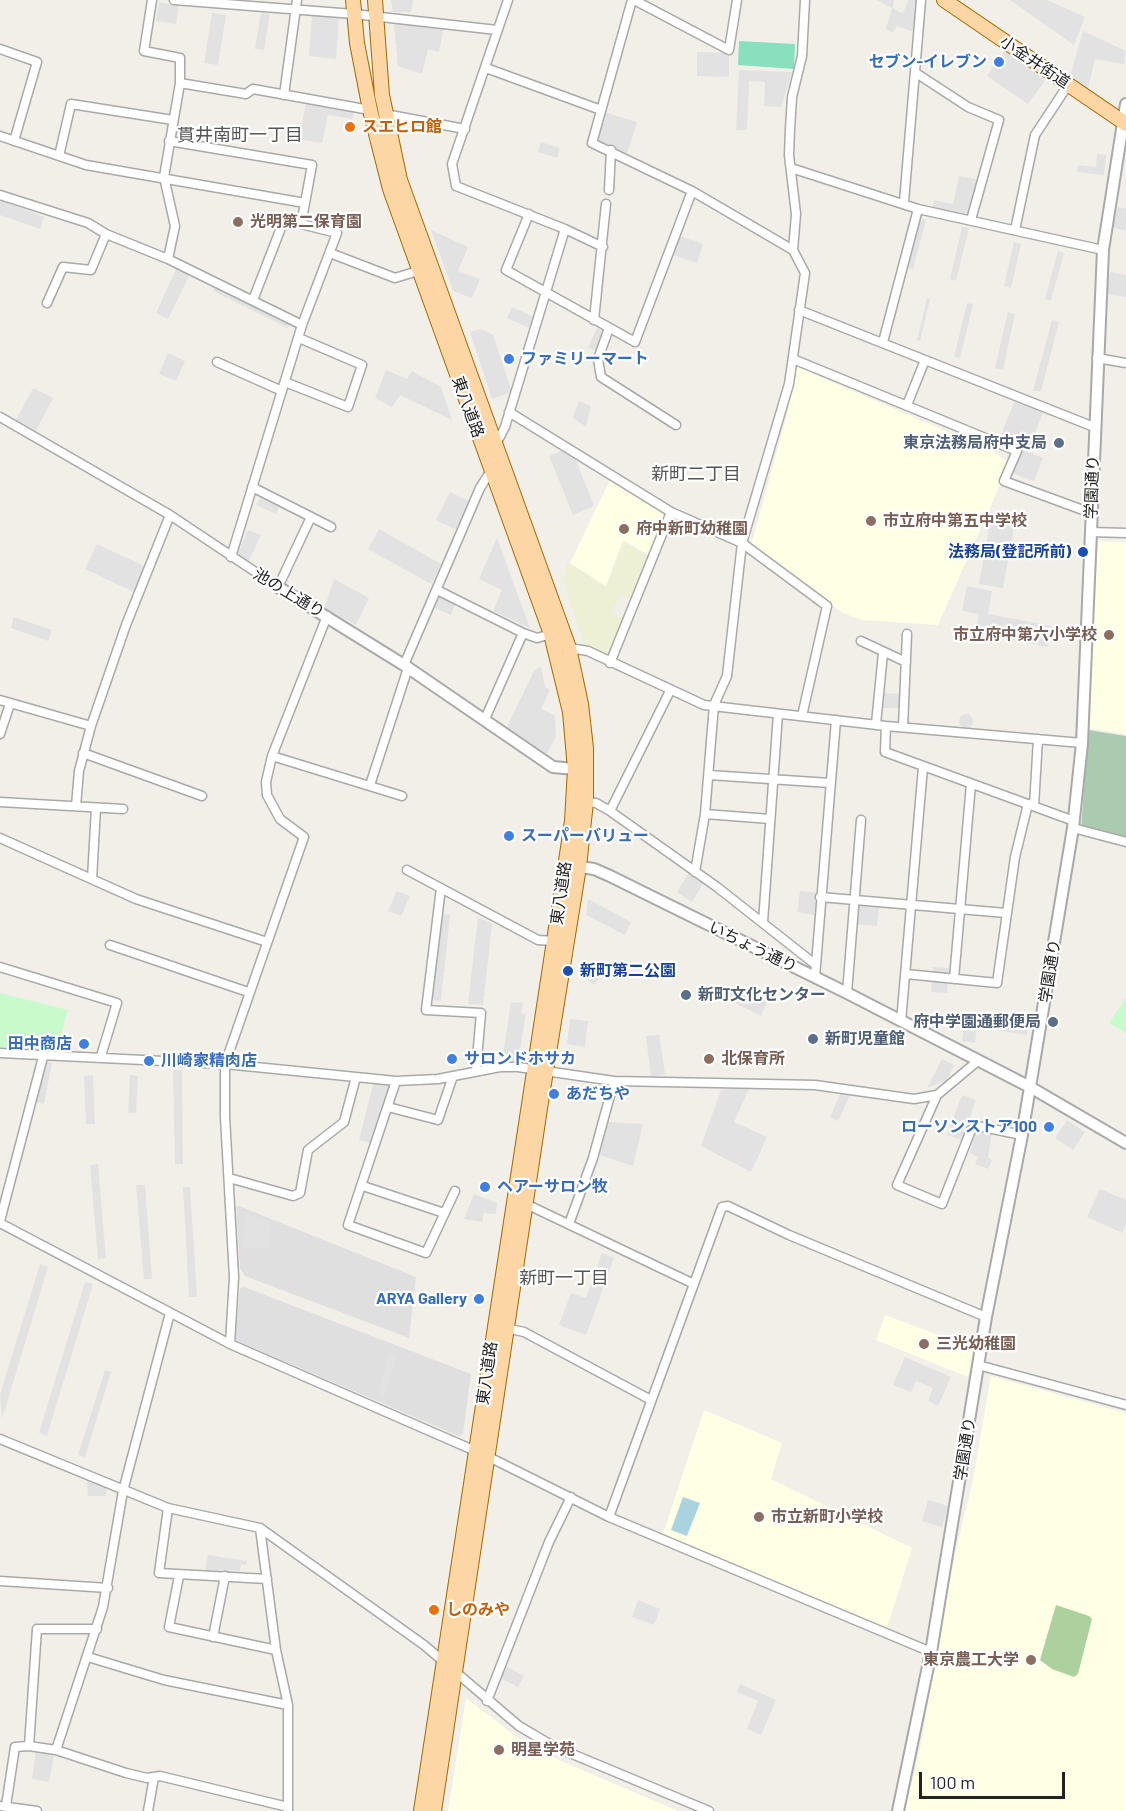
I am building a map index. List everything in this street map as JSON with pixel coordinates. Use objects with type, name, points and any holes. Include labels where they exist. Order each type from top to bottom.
[{"type":"main road","name":"東八道路","points":[[375,0],[385,114],[400,180],[569,648],[584,725],[586,802],[554,941],[526,1204],[506,1328],[443,1661],[421,1811]]},
{"type":"main road","name":"小金井街道","points":[[944,0],[958,4],[1124,123]]},
{"type":"main road","name":"東八道路","points":[[354,7],[370,110],[393,200],[551,634],[570,711],[575,769],[572,866],[482,1453],[434,1811]]},
{"type":"street","points":[[152,0],[144,51],[180,58],[180,83],[164,177],[175,226],[168,259]]},
{"type":"street","points":[[174,0],[295,11],[354,7],[376,17],[497,30]]},
{"type":"street","points":[[284,95],[297,0]]},
{"type":"street","points":[[508,0],[452,164],[456,186],[529,214],[603,247]]},
{"type":"street","points":[[737,0],[729,50],[633,0],[592,143],[611,150],[692,191],[793,249]]},
{"type":"street","points":[[694,872],[705,814],[714,705],[727,676],[742,543],[777,430],[793,358],[805,273],[793,249],[796,214],[789,155],[792,98],[802,56],[805,0]]},
{"type":"street","points":[[904,202],[921,0]]},
{"type":"street","points":[[0,49],[37,62],[14,141]]},
{"type":"street","points":[[486,68],[601,110]]},
{"type":"street","points":[[916,73],[968,107],[999,120],[971,220]]},
{"type":"street","points":[[180,83],[246,94],[253,89],[370,110]]},
{"type":"street","points":[[1015,230],[1035,135],[1068,85]]},
{"type":"street","points":[[59,156],[71,104],[173,120]]},
{"type":"street","name":"学園通り","points":[[898,1811],[931,1652],[986,1317],[1022,1135],[1073,824],[1082,743],[1103,250],[1126,104]]},
{"type":"street","points":[[385,114],[465,129]]},
{"type":"street","points":[[0,136],[86,165],[305,203]]},
{"type":"street","points":[[169,141],[312,165],[301,224]]},
{"type":"street","points":[[609,190],[611,150]]},
{"type":"street","points":[[791,168],[918,208],[1103,250]]},
{"type":"street","points":[[529,214],[506,270],[635,342],[692,191]]},
{"type":"street","points":[[0,195],[88,223],[106,234],[168,259],[302,325]]},
{"type":"street","points":[[594,320],[606,204]]},
{"type":"street","points":[[883,342],[918,208]]},
{"type":"street","points":[[231,557],[302,325],[337,233],[284,220],[253,300]]},
{"type":"street","points":[[370,785],[406,666],[480,488],[491,472],[495,446],[509,412],[533,327],[565,229]]},
{"type":"street","points":[[47,303],[63,267],[91,270],[106,234]]},
{"type":"street","points":[[330,253],[395,278],[418,271]]},
{"type":"street","points":[[799,310],[1094,427]]},
{"type":"street","points":[[609,328],[598,359],[601,377],[676,425]]},
{"type":"street","points":[[285,382],[348,408],[362,365],[298,338]]},
{"type":"street","points":[[793,358],[1017,451],[1004,481],[1091,513]]},
{"type":"street","points":[[1097,358],[1126,363]]},
{"type":"street","points":[[907,405],[925,360]]},
{"type":"street","points":[[217,362],[282,391]]},
{"type":"street","points":[[509,412],[671,512],[742,543],[827,606],[802,716]]},
{"type":"street","name":"池の上通り","points":[[0,417],[170,515],[231,557],[406,666],[553,767],[575,769]]},
{"type":"street","points":[[252,487],[332,527]]},
{"type":"street","points":[[610,663],[671,512]]},
{"type":"street","points":[[76,806],[83,753],[91,726],[126,625],[170,515]]},
{"type":"street","points":[[278,587],[311,517]]},
{"type":"street","points":[[1090,532],[1126,533]]},
{"type":"street","points":[[437,590],[523,633],[537,638],[551,634]]},
{"type":"street","points":[[230,1344],[234,1277],[225,1117],[225,1064],[248,992],[304,837],[280,819],[267,795],[266,782],[272,756],[327,616]]},
{"type":"street","points":[[485,719],[523,633]]},
{"type":"street","points":[[903,727],[907,634]]},
{"type":"street","points":[[861,641],[906,662]]},
{"type":"street","points":[[569,648],[588,651],[704,705],[886,726],[1082,743]]},
{"type":"street","points":[[876,724],[883,653]]},
{"type":"street","points":[[610,812],[670,691]]},
{"type":"street","points":[[0,700],[91,726]]},
{"type":"street","points":[[0,734],[10,704]]},
{"type":"street","points":[[763,922],[778,714]]},
{"type":"street","points":[[815,977],[836,720]]},
{"type":"street","points":[[886,726],[885,752],[1126,842]]},
{"type":"street","points":[[906,974],[998,983],[1015,857],[1031,805],[1038,739]]},
{"type":"street","points":[[83,753],[202,796]]},
{"type":"street","points":[[272,756],[402,796]]},
{"type":"street","points":[[902,1022],[923,767]]},
{"type":"street","points":[[709,775],[830,783]]},
{"type":"street","points":[[954,979],[971,784]]},
{"type":"street","points":[[0,802],[123,809]]},
{"type":"street","points":[[586,802],[596,803],[610,812],[763,922],[816,964]]},
{"type":"street","points":[[92,879],[96,808]]},
{"type":"street","points":[[705,814],[770,819]]},
{"type":"street","points":[[847,993],[861,820]]},
{"type":"street","points":[[0,838],[136,899],[267,942]]},
{"type":"street","name":"いちょう通り","points":[[572,866],[594,869],[610,876],[815,977],[1030,1087],[1126,1143]]},
{"type":"street","points":[[407,870],[538,940],[554,941]]},
{"type":"street","points":[[441,888],[426,1010],[481,1013],[476,1070]]},
{"type":"street","points":[[820,897],[1006,913]]},
{"type":"street","points":[[110,945],[248,992]]},
{"type":"street","points":[[0,967],[117,1003],[102,1056]]},
{"type":"street","points":[[0,1053],[44,1053],[225,1064],[396,1081],[453,1076],[500,1067],[540,1069],[614,1081],[815,1085],[903,1099],[937,1095]]},
{"type":"street","points":[[44,1053],[0,1222],[230,1344],[482,1453],[609,1517],[931,1652]]},
{"type":"street","points":[[979,1060],[937,1095],[897,1185],[942,1204],[971,1130],[978,1126],[1022,1135]]},
{"type":"street","points":[[388,1107],[438,1120],[453,1076]]},
{"type":"street","points":[[229,1178],[293,1196],[300,1193],[308,1150],[344,1122],[356,1077]]},
{"type":"street","points":[[396,1081],[363,1186],[348,1225],[426,1253],[455,1191]]},
{"type":"street","points":[[569,1224],[593,1158],[614,1081]]},
{"type":"street","points":[[363,1186],[444,1213]]},
{"type":"street","points":[[526,1204],[694,1284]]},
{"type":"street","points":[[609,1517],[722,1207],[728,1206],[789,1235],[986,1317]]},
{"type":"street","points":[[56,1750],[97,1629],[108,1588],[123,1491],[170,1313]]},
{"type":"street","points":[[506,1328],[524,1332],[651,1400]]},
{"type":"street","points":[[978,1365],[1126,1405]]},
{"type":"street","points":[[0,1439],[168,1509],[260,1528],[443,1661],[519,1726],[553,1746],[709,1811]]},
{"type":"street","points":[[488,1701],[549,1542],[571,1497]]},
{"type":"street","points":[[168,1509],[159,1573],[179,1576],[267,1579]]},
{"type":"street","points":[[37,1811],[3,1806],[15,1747],[29,1746],[56,1750],[103,1767],[147,1778],[159,1776],[288,1809],[288,1706],[276,1650],[260,1528]]},
{"type":"street","points":[[179,1576],[169,1626],[276,1650]]},
{"type":"street","points":[[213,1637],[225,1576]]},
{"type":"street","points":[[0,1581],[108,1588]]},
{"type":"street","points":[[29,1746],[37,1629],[97,1629]]},
{"type":"street","points":[[88,1657],[164,1680],[288,1706]]},
{"type":"street","points":[[148,1811],[154,1777]]},
{"type":"shaded area","points":[[391,0],[413,0],[411,12],[393,12]]},
{"type":"shaded area","points":[[877,0],[894,0],[893,8],[903,14],[908,0],[924,0],[918,34],[897,26],[893,33],[886,29],[892,8]]},
{"type":"shaded area","points":[[1010,0],[1047,0],[1085,17],[1074,45]]},
{"type":"shaded area","points":[[159,2],[179,6],[176,24],[156,21]]},
{"type":"shaded area","points":[[212,13],[226,15],[218,65],[204,63]]},
{"type":"shaded area","points":[[261,13],[270,14],[264,50],[255,49]]},
{"type":"shaded area","points":[[312,14],[339,16],[336,59],[309,56]]},
{"type":"shaded area","points":[[394,24],[444,26],[439,52],[428,49],[422,74],[398,66]]},
{"type":"shaded area","points":[[1083,31],[1126,51],[1124,64],[1095,59],[1088,89],[1070,76]]},
{"type":"shaded area","points":[[1005,50],[1046,79],[1028,104],[987,76]]},
{"type":"shaded area","points":[[697,52],[729,53],[729,77],[697,76]]},
{"type":"shaded area","points":[[739,70],[792,72],[781,107],[764,106],[765,82],[749,81],[747,130],[736,130]]},
{"type":"shaded area","points":[[306,103],[354,112],[352,119],[328,115],[322,143],[299,139]]},
{"type":"shaded area","points":[[604,112],[637,122],[627,153],[595,143]]},
{"type":"shaded area","points":[[541,142],[560,148],[557,158],[538,152]]},
{"type":"shaded area","points":[[1097,154],[1106,155],[1104,175],[1077,172],[1078,165],[1096,167]]},
{"type":"shaded area","points":[[959,176],[981,180],[973,218],[932,210],[934,200],[953,204]]},
{"type":"shaded area","points":[[0,200],[44,217],[40,229],[0,215]]},
{"type":"shaded area","points":[[1118,207],[1126,209],[1126,231],[1112,227]]},
{"type":"shaded area","points":[[918,218],[926,220],[913,269],[906,267]]},
{"type":"shaded area","points":[[962,227],[969,228],[956,281],[950,279]]},
{"type":"shaded area","points":[[431,230],[468,247],[458,271],[480,279],[472,298],[453,291]]},
{"type":"shaded area","points":[[677,235],[703,244],[697,263],[670,254]]},
{"type":"shaded area","points":[[1014,242],[1021,244],[1011,288],[1004,286]]},
{"type":"shaded area","points":[[1058,251],[1064,253],[1051,300],[1045,299]]},
{"type":"shaded area","points":[[177,267],[190,274],[168,319],[156,313]]},
{"type":"shaded area","points":[[1110,272],[1126,275],[1126,297],[1106,294]]},
{"type":"shaded area","points":[[216,286],[290,324],[288,328],[213,291]]},
{"type":"shaded area","points":[[927,298],[930,299],[920,341],[917,340]]},
{"type":"shaded area","points":[[967,303],[973,304],[960,358],[954,357]]},
{"type":"shaded area","points":[[512,307],[534,317],[529,328],[507,318]]},
{"type":"shaded area","points":[[1008,312],[1015,314],[1003,370],[995,368]]},
{"type":"shaded area","points":[[1052,320],[1059,322],[1041,391],[1033,391]]},
{"type":"shaded area","points":[[597,328],[609,333],[600,353],[588,347]]},
{"type":"shaded area","points":[[481,329],[493,335],[512,392],[492,399],[470,332]]},
{"type":"shaded area","points":[[168,353],[185,361],[176,381],[159,374]]},
{"type":"shaded area","name":"市立府中第五中学校","points":[[795,366],[994,452],[1008,462],[938,625],[862,620],[843,613],[750,549],[787,415]]},
{"type":"shaded area","points":[[386,370],[407,379],[412,371],[441,387],[452,420],[400,395],[392,407],[375,398]]},
{"type":"shaded area","points":[[33,388],[53,398],[36,431],[16,420]]},
{"type":"shaded area","points":[[1015,400],[1043,412],[1029,450],[1000,438]]},
{"type":"shaded area","points":[[579,401],[591,406],[586,427],[573,418]]},
{"type":"shaded area","points":[[1021,449],[1043,458],[1034,481],[1012,473]]},
{"type":"shaded area","points":[[561,451],[575,458],[594,506],[573,515],[549,456]]},
{"type":"shaded area","name":"府中新町幼稚園","points":[[610,480],[667,517],[650,556],[623,540],[606,586],[570,563]]},
{"type":"shaded area","points":[[450,492],[471,502],[457,530],[436,520]]},
{"type":"shaded area","points":[[260,498],[279,507],[276,514],[256,505]]},
{"type":"shaded area","points":[[991,517],[1015,521],[1003,588],[979,584]]},
{"type":"shaded area","points":[[379,529],[441,564],[431,584],[368,549]]},
{"type":"shaded area","points":[[248,530],[261,535],[249,561],[237,555]]},
{"type":"shaded area","points":[[497,538],[530,628],[493,611],[502,590],[479,579]]},
{"type":"shaded area","name":"市立府中第六小学校","points":[[1098,541],[1126,542],[1126,734],[1088,728]]},
{"type":"shaded area","points":[[624,542],[651,558],[633,600],[621,594],[611,613],[624,620],[608,657],[584,645],[563,580],[567,562],[606,587]]},
{"type":"shaded area","points":[[97,544],[146,567],[134,592],[85,569]]},
{"type":"shaded area","points":[[334,579],[369,598],[356,625],[324,609]]},
{"type":"shaded area","points":[[967,586],[992,591],[988,614],[1052,626],[1048,647],[975,633],[979,614],[962,611]]},
{"type":"shaded area","points":[[438,594],[456,601],[451,615],[433,607]]},
{"type":"shaded area","points":[[14,617],[52,630],[48,641],[11,628]]},
{"type":"shaded area","points":[[541,667],[545,687],[550,690],[541,709],[555,716],[556,736],[547,754],[507,727],[534,671]]},
{"type":"shaded area","points":[[881,693],[901,694],[900,708],[881,708]]},
{"type":"shaded area","points":[[963,714],[969,714],[973,721],[969,728],[963,728],[959,724],[959,718]]},
{"type":"shaded area","points":[[1088,730],[1126,736],[1126,842],[1081,831]]},
{"type":"shaded area","points":[[689,872],[704,882],[692,902],[677,892]]},
{"type":"shaded area","points":[[397,891],[410,896],[401,916],[388,911]]},
{"type":"shaded area","points":[[800,891],[817,893],[814,915],[797,912]]},
{"type":"shaded area","points":[[588,899],[631,922],[625,935],[586,915]]},
{"type":"shaded area","points":[[857,904],[879,906],[877,926],[855,924]]},
{"type":"shaded area","points":[[435,913],[450,915],[441,1001],[426,1000]]},
{"type":"shaded area","points":[[478,917],[492,924],[483,1005],[468,1004]]},
{"type":"shaded area","points":[[581,960],[603,971],[595,985],[579,976]]},
{"type":"shaded area","points":[[933,967],[949,968],[947,993],[931,992]]},
{"type":"shaded area","points":[[732,986],[767,1002],[761,1016],[725,998]]},
{"type":"shaded area","points":[[511,1002],[523,1003],[521,1013],[526,1014],[518,1062],[502,1060]]},
{"type":"shaded area","points":[[991,1016],[1029,1022],[1027,1035],[989,1029]]},
{"type":"shaded area","points":[[570,1019],[588,1021],[585,1047],[567,1044]]},
{"type":"shaded area","points":[[965,1019],[978,1021],[975,1043],[962,1041]]},
{"type":"shaded area","points":[[659,1035],[665,1074],[651,1077],[646,1036]]},
{"type":"shaded area","points":[[942,1059],[954,1065],[947,1080],[927,1088]]},
{"type":"shaded area","points":[[45,1061],[52,1063],[44,1104],[36,1102]]},
{"type":"shaded area","points":[[173,1070],[182,1070],[183,1164],[175,1164]]},
{"type":"shaded area","points":[[93,1075],[95,1124],[86,1124],[84,1076]]},
{"type":"shaded area","points":[[130,1075],[138,1076],[136,1113],[128,1113]]},
{"type":"shaded area","points":[[374,1081],[390,1084],[375,1144],[359,1140]]},
{"type":"shaded area","points":[[750,1086],[734,1122],[767,1137],[751,1172],[701,1146],[721,1090]]},
{"type":"shaded area","points":[[841,1092],[851,1093],[838,1121],[830,1117]]},
{"type":"shaded area","points":[[962,1095],[976,1100],[962,1140],[947,1135]]},
{"type":"shaded area","points":[[1067,1120],[1085,1132],[1073,1150],[1055,1138]]},
{"type":"shaded area","points":[[608,1122],[643,1124],[633,1166],[600,1155]]},
{"type":"shaded area","points":[[978,1122],[993,1126],[988,1157],[992,1160],[988,1169],[975,1164],[978,1157],[970,1153]]},
{"type":"shaded area","points":[[98,1164],[106,1258],[98,1259],[90,1165]]},
{"type":"shaded area","points":[[136,1185],[145,1185],[152,1279],[144,1279]]},
{"type":"shaded area","points":[[183,1187],[190,1187],[197,1297],[189,1297]]},
{"type":"shaded area","points":[[1100,1189],[1126,1200],[1126,1224],[1122,1233],[1087,1217]]},
{"type":"shaded area","points":[[474,1194],[497,1203],[496,1214],[484,1213],[482,1222],[464,1219]]},
{"type":"shaded area","points":[[239,1206],[416,1277],[409,1338],[245,1276],[240,1268],[236,1207]]},
{"type":"shaded area","points":[[245,1214],[270,1223],[269,1249],[243,1248]]},
{"type":"shaded area","points":[[602,1253],[614,1258],[586,1335],[559,1325],[571,1293],[586,1298]]},
{"type":"shaded area","points":[[40,1264],[48,1267],[2,1419],[0,1395]]},
{"type":"shaded area","points":[[85,1282],[93,1284],[47,1436],[39,1433]]},
{"type":"shaded area","points":[[244,1287],[471,1374],[463,1434],[459,1436],[235,1340],[240,1288]]},
{"type":"shaded area","name":"三光幼稚園","points":[[885,1315],[973,1348],[968,1377],[876,1340]]},
{"type":"shaded area","points":[[389,1353],[396,1355],[385,1396],[378,1394]]},
{"type":"shaded area","points":[[905,1357],[951,1377],[938,1406],[928,1401],[933,1388],[916,1381],[911,1392],[893,1385]]},
{"type":"shaded area","points":[[105,1370],[111,1372],[85,1457],[78,1455]]},
{"type":"shaded area","name":"東京農工大学","points":[[991,1376],[1126,1413],[1126,1811],[905,1811],[921,1744],[949,1577],[972,1485]]},
{"type":"shaded area","name":"市立新町小学校","points":[[704,1410],[782,1443],[771,1479],[912,1548],[887,1628],[663,1534]]},
{"type":"shaded area","points":[[87,1481],[107,1488],[106,1496],[88,1496]]},
{"type":"shaded area","points":[[928,1500],[948,1506],[942,1527],[922,1521]]},
{"type":"shaded area","points":[[208,1555],[247,1561],[246,1565],[241,1564],[240,1571],[205,1570]]},
{"type":"shaded area","points":[[638,1600],[660,1609],[654,1625],[632,1617]]},
{"type":"shaded area","points":[[506,1666],[524,1676],[518,1687],[500,1678]]},
{"type":"shaded area","points":[[740,1684],[776,1700],[761,1735],[747,1729],[758,1701],[737,1692]]},
{"type":"shaded area","name":"明星学苑","points":[[466,1698],[518,1738],[563,1762],[678,1811],[448,1811]]},
{"type":"shaded area","points":[[36,1751],[54,1754],[49,1782],[32,1779]]},
{"type":"green space","points":[[739,41],[795,44],[794,69],[738,65]]},
{"type":"green space","points":[[0,993],[68,1010],[57,1049],[0,1047]]},
{"type":"green space","points":[[1126,998],[1126,1033],[1109,1023]]},
{"type":"green space","points":[[1056,1605],[1092,1619],[1078,1674],[1074,1677],[1052,1669],[1040,1660]]},
{"type":"water","points":[[683,1497],[700,1503],[687,1536],[671,1530]]},
{"type":"place","name":"セブン-イレブン","points":[[999,62]]},
{"type":"place","name":"スエヒロ館","points":[[350,127]]},
{"type":"place","name":"光明第二保育園","points":[[238,222]]},
{"type":"place","name":"ファミリーマート","points":[[509,359]]},
{"type":"place","name":"東京法務局府中支局","points":[[1059,443]]},
{"type":"place","name":"市立府中第五中学校","points":[[871,521]]},
{"type":"place","name":"府中新町幼稚園","points":[[624,529]]},
{"type":"place","name":"法務局(登記所前)","points":[[1083,552]]},
{"type":"place","name":"市立府中第六小学校","points":[[1109,635]]},
{"type":"place","name":"スーパーバリュー","points":[[509,836]]},
{"type":"place","name":"新町第二公園","points":[[568,971]]},
{"type":"place","name":"新町文化センター","points":[[686,995]]},
{"type":"place","name":"府中学園通郵便局","points":[[1053,1022]]},
{"type":"place","name":"新町児童館","points":[[813,1039]]},
{"type":"place","name":"田中商店","points":[[84,1044]]},
{"type":"place","name":"サロンドホサカ","points":[[452,1059]]},
{"type":"place","name":"北保育所","points":[[709,1059]]},
{"type":"place","name":"川崎家精肉店","points":[[149,1061]]},
{"type":"place","name":"あだちや","points":[[554,1094]]},
{"type":"place","name":"ローソンストア100","points":[[1049,1127]]},
{"type":"place","name":"ヘアーサロン牧","points":[[485,1187]]},
{"type":"place","name":"ARYA Gallery","points":[[479,1299]]},
{"type":"place","name":"三光幼稚園","points":[[924,1344]]},
{"type":"place","name":"市立新町小学校","points":[[759,1517]]},
{"type":"place","name":"しのみや","points":[[434,1610]]},
{"type":"place","name":"東京農工大学","points":[[1031,1660]]},
{"type":"place","name":"明星学苑","points":[[499,1750]]},
{"type":"district","name":"貫井南町一丁目","points":[[240,135]]},
{"type":"district","name":"新町二丁目","points":[[696,474]]},
{"type":"district","name":"新町一丁目","points":[[564,1278]]}]
